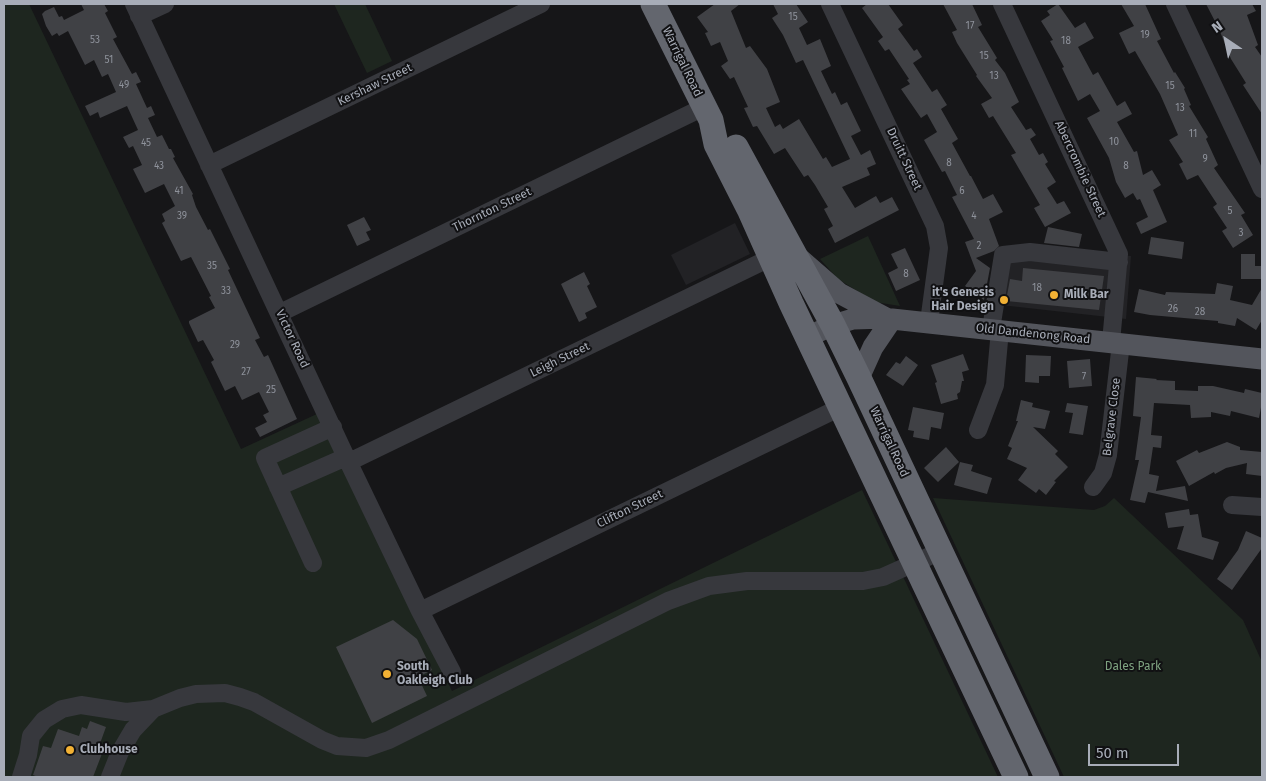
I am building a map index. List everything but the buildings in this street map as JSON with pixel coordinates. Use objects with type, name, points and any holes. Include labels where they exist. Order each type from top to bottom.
[{"type":"highway","name":"Warrigal Road","points":[[653,4],[707,113],[716,144],[745,201],[807,337],[1016,777]]},
{"type":"highway","name":"Warrigal Road","points":[[707,113],[730,136],[833,325],[1046,777]]},
{"type":"main road","points":[[795,255],[839,293],[889,319],[873,347],[859,378]]},
{"type":"main road","name":"Old Dandenong Road","points":[[807,337],[833,325],[853,319],[889,319],[1262,359]]},
{"type":"street","points":[[136,10],[164,4]]},
{"type":"street","name":"Kershaw Street","points":[[209,165],[541,4]]},
{"type":"street","name":"Druitt Street","points":[[830,4],[935,226],[939,248],[929,322]]},
{"type":"street","name":"Abercrombie Street","points":[[1002,4],[1119,254],[1116,343]]},
{"type":"street","points":[[1175,4],[1262,189]]},
{"type":"street","name":"Victor Road","points":[[136,10],[420,611],[452,672]]},
{"type":"street","name":"Thornton Street","points":[[280,313],[707,113]]},
{"type":"street","points":[[978,430],[995,385],[996,329],[1003,255],[1030,252],[1118,262]]},
{"type":"street","name":"Leigh Street","points":[[278,487],[348,460],[770,258]]},
{"type":"street","name":"Belgrave Close","points":[[1093,487],[1101,478],[1108,454],[1116,343]]},
{"type":"street","name":"Clifton Street","points":[[420,611],[840,407]]},
{"type":"street","points":[[313,563],[265,458],[333,427]]},
{"type":"street","points":[[1232,505],[1262,507]]},
{"type":"street","points":[[21,777],[28,755],[31,736],[44,720],[62,708],[81,705],[126,712],[153,709],[196,694],[225,693],[254,702],[322,740],[337,746],[366,748],[389,740],[668,602],[709,586],[747,581],[863,581],[883,577],[941,551]]},
{"type":"street","points":[[110,777],[120,752],[133,730],[153,709]]},
{"type":"street","points":[[126,712],[131,720],[133,730]]},
{"type":"shaded area","points":[[735,223],[750,254],[686,285],[671,255]]},
{"type":"shaded area","points":[[1024,247],[1131,256],[1126,319],[992,304],[998,251]]},
{"type":"green space","points":[[4,4],[29,4],[241,449],[319,413],[452,691],[862,490],[998,777],[4,777]]},
{"type":"green space","points":[[334,4],[365,4],[392,61],[367,73]]},
{"type":"green space","points":[[868,236],[900,306],[875,302],[838,279],[820,259]]},
{"type":"green space","name":"Dales Park","points":[[933,498],[1094,510],[1105,506],[1114,498],[1243,620],[1262,662],[1262,777],[1064,777]]},
{"type":"place","name":"Milk Bar","points":[[1054,295]]},
{"type":"place","name":"it's Genesis Hair Design","points":[[1004,300]]},
{"type":"place","name":"South Oakleigh Club","points":[[387,674]]},
{"type":"place","name":"Clubhouse","points":[[70,750]]}]
